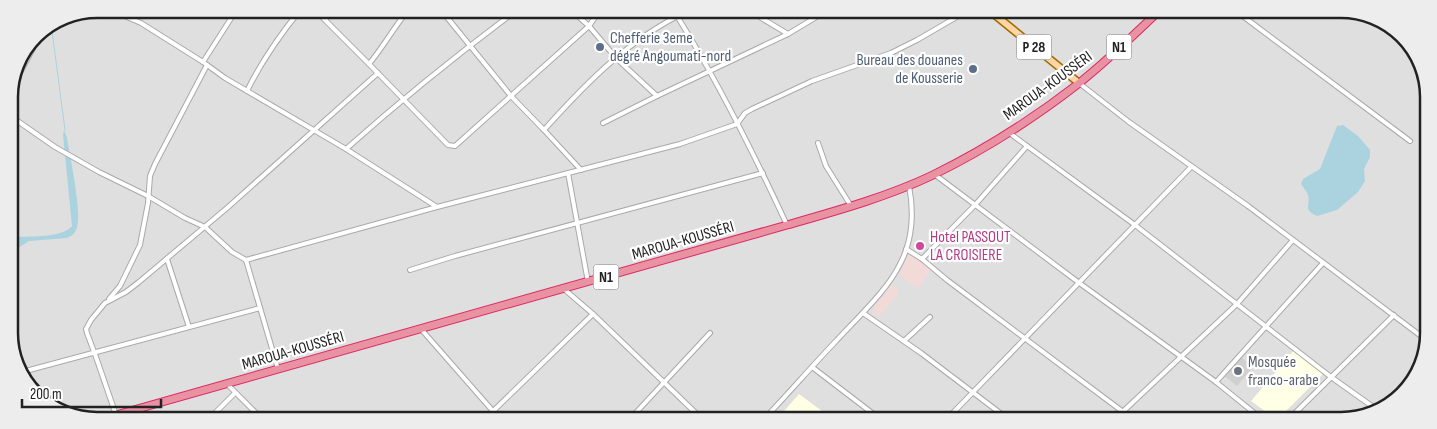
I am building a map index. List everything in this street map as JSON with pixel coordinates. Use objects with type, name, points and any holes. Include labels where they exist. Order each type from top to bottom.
[{"type":"highway","name":"MAROUA-KOUSSÉRI","points":[[127,412],[787,225],[909,186],[1008,132],[1079,83],[1153,17]]},
{"type":"main road","name":"P 28","points":[[997,17],[1079,83]]},
{"type":"street","points":[[127,17],[141,23],[247,91],[437,207]]},
{"type":"street","points":[[112,412],[86,329],[91,320],[120,286],[138,251],[145,221],[150,176],[205,64],[231,17]]},
{"type":"street","points":[[247,91],[260,64],[280,34],[294,17]]},
{"type":"street","points":[[322,17],[448,145],[452,146],[455,146],[589,26],[595,17]]},
{"type":"street","points":[[369,64],[403,17]]},
{"type":"street","points":[[447,17],[511,96],[581,170]]},
{"type":"street","points":[[346,150],[402,99],[507,17]]},
{"type":"street","points":[[579,17],[616,58],[657,96]]},
{"type":"street","points":[[544,130],[580,90],[616,58],[646,34],[675,17]]},
{"type":"street","points":[[678,17],[710,71],[763,173],[787,225]]},
{"type":"street","points":[[760,17],[788,34]]},
{"type":"street","points":[[603,123],[788,34],[816,17]]},
{"type":"street","points":[[246,260],[437,207],[680,144],[736,124],[745,113],[752,109],[812,81],[891,53],[957,17]]},
{"type":"street","points":[[1244,17],[1410,141]]},
{"type":"street","points":[[105,303],[126,292],[205,227],[378,73]]},
{"type":"street","points":[[1079,83],[1190,167],[1294,240],[1420,335]]},
{"type":"street","points":[[18,121],[55,147],[99,172],[205,227],[232,252],[246,260],[278,369]]},
{"type":"street","points":[[1008,132],[1135,225],[1331,377],[1371,406]]},
{"type":"street","points":[[818,143],[826,166],[851,206]]},
{"type":"street","points":[[922,259],[975,205],[1027,146]]},
{"type":"street","points":[[954,411],[1190,167]]},
{"type":"street","points":[[568,173],[588,282]]},
{"type":"street","points":[[410,270],[576,222],[763,173]]},
{"type":"street","points":[[934,174],[1216,382],[1252,411]]},
{"type":"street","points":[[771,411],[863,313],[892,278],[906,249],[912,220],[909,186]]},
{"type":"street","points":[[906,249],[922,259],[1123,411],[1237,304],[1294,240]]},
{"type":"street","points":[[167,258],[189,327]]},
{"type":"street","points":[[1216,382],[1323,262]]},
{"type":"street","points":[[564,289],[593,314],[694,412]]},
{"type":"street","points":[[28,370],[260,308]]},
{"type":"street","points":[[863,313],[904,341],[997,411]]},
{"type":"street","points":[[493,412],[593,314]]},
{"type":"street","points":[[1297,411],[1394,315]]},
{"type":"street","points":[[904,341],[930,317]]},
{"type":"street","points":[[421,329],[493,412]]},
{"type":"street","points":[[636,412],[710,333]]},
{"type":"street","points":[[812,367],[870,411]]},
{"type":"street","points":[[227,384],[255,412]]},
{"type":"street","points":[[216,412],[235,393]]},
{"type":"shaded area","points":[[1341,17],[1361,20],[1380,28],[1400,44],[1411,61],[1418,81],[1420,96],[1420,333],[1417,353],[1406,376],[1389,395],[1371,406],[1346,411],[96,412],[76,409],[66,406],[48,395],[34,381],[26,368],[19,348],[17,333],[18,91],[20,76],[26,61],[44,37],[57,28],[86,18]]},
{"type":"shaded area","points":[[910,251],[932,268],[918,288],[899,275]]},
{"type":"shaded area","points":[[891,286],[899,290],[895,297],[879,316],[874,315],[874,307]]},
{"type":"shaded area","points":[[1295,349],[1324,373],[1286,411],[1265,411],[1251,401]]},
{"type":"shaded area","name":"Mosquée franco-arabe","points":[[1240,356],[1253,367],[1237,386],[1224,376]]},
{"type":"shaded area","points":[[799,394],[822,411],[784,411]]},
{"type":"water","points":[[1343,125],[1358,136],[1370,150],[1370,157],[1364,169],[1365,181],[1358,192],[1337,210],[1317,216],[1308,209],[1308,195],[1301,184],[1303,179],[1320,169],[1337,126]]},
{"type":"water","points":[[64,130],[77,197],[78,220],[76,229],[74,234],[67,238],[29,241],[18,248],[17,237],[52,235],[67,230],[72,226]]},
{"type":"waterway","points":[[52,31],[65,130]]},
{"type":"place","name":"Chefferie 3eme dégré Angoumati-nord","points":[[600,47]]},
{"type":"place","name":"Bureau des douanes de Kousserie","points":[[973,69]]},
{"type":"place","name":"Hotel PASSOUT LA CROISIERE","points":[[920,246]]},
{"type":"place","name":"Mosquée franco-arabe","points":[[1238,371]]}]
